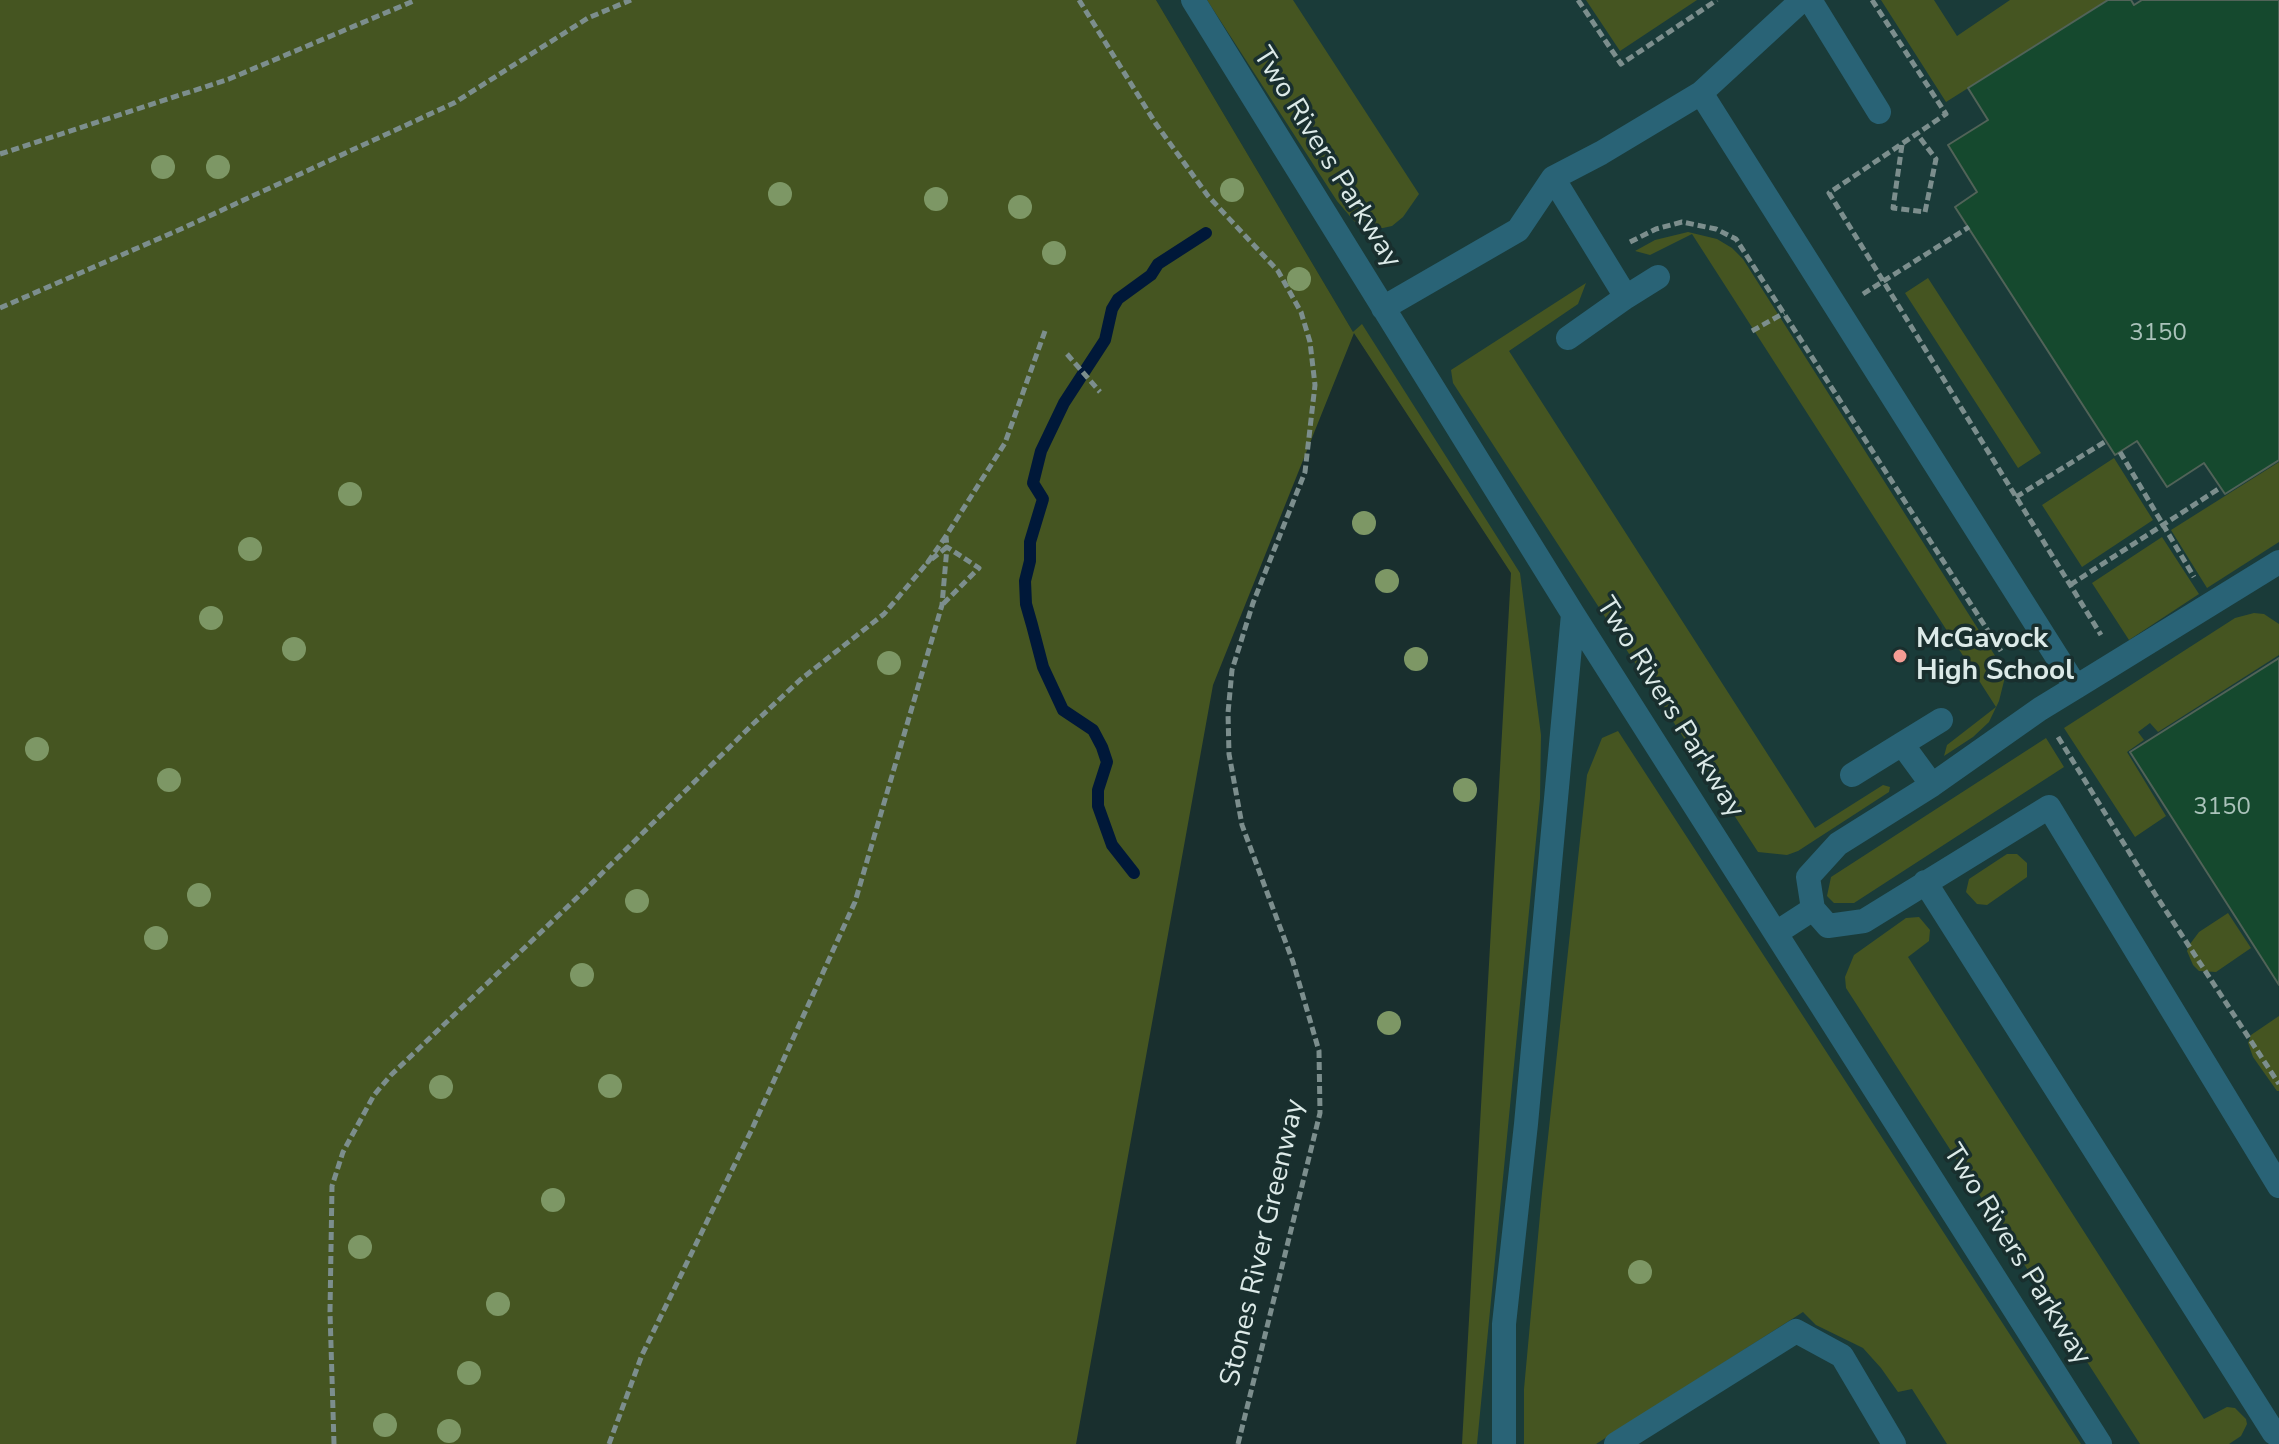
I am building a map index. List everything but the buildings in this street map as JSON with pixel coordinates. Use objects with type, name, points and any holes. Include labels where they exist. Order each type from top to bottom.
[{"type":"lane","name":"Two Rivers Parkway","points":[[1193,0],[1573,614],[2100,1444]]},
{"type":"lane","points":[[1383,308],[1518,230],[1553,178],[1701,93],[1802,0]]},
{"type":"lane","points":[[1810,0],[1879,112]]},
{"type":"lane","points":[[1701,93],[2076,687]]},
{"type":"lane","points":[[1553,178],[1626,297]]},
{"type":"lane","points":[[1568,338],[1658,277]]},
{"type":"lane","points":[[2279,562],[2040,709],[1932,785],[1838,844],[1808,877],[1813,909],[1828,926],[1864,921],[2049,807],[2279,1186]]},
{"type":"lane","points":[[1504,1444],[1504,1324],[1526,1124],[1573,614]]},
{"type":"lane","points":[[1852,775],[1941,720]]},
{"type":"lane","points":[[1902,744],[1932,785]]},
{"type":"lane","points":[[1925,882],[2271,1436]]},
{"type":"lane","points":[[1776,933],[1813,909]]},
{"type":"lane","points":[[1616,1444],[1796,1331],[1842,1356],[1894,1444]]},
{"type":"path","points":[[0,154],[229,79],[416,0]]},
{"type":"path","points":[[0,308],[181,229],[454,103],[588,18],[631,0]]},
{"type":"path","name":"Stones River Greenway","points":[[1079,0],[1156,124],[1208,196],[1278,271],[1301,312],[1310,342],[1315,385],[1305,472],[1253,603],[1230,684],[1229,754],[1242,825],[1293,962],[1319,1051],[1320,1113],[1238,1444]]},
{"type":"path","points":[[1578,0],[1621,64],[1717,0]]},
{"type":"path","points":[[1872,0],[1946,114],[1829,193],[2118,663]]},
{"type":"path","points":[[1903,144],[1893,208],[1925,212],[1936,159],[1917,134]]},
{"type":"path","points":[[1630,242],[1656,229],[1682,222],[1716,229],[1736,239],[2001,651]]},
{"type":"path","points":[[1838,310],[1969,227]]},
{"type":"path","points":[[1752,331],[1784,313]]},
{"type":"path","points":[[334,1444],[329,1235],[332,1186],[343,1152],[374,1095],[391,1075],[753,724],[800,680],[884,614],[906,592],[1005,443],[1045,331]]},
{"type":"path","points":[[1067,354],[1100,392]]},
{"type":"path","points":[[2016,497],[2106,441]]},
{"type":"path","points":[[2120,452],[2211,605]]},
{"type":"path","points":[[2070,585],[2220,488]]},
{"type":"path","points":[[609,1444],[642,1355],[752,1129],[855,902],[942,605],[946,536]]},
{"type":"path","points":[[928,562],[947,547]]},
{"type":"path","points":[[942,605],[979,568],[947,547]]},
{"type":"path","points":[[2040,709],[2155,894],[2279,1084]]},
{"type":"shaded area","name":"McGavock High School","points":[[1156,0],[2279,0],[2279,1444],[1464,1444],[1520,573],[1353,332]]},
{"type":"green space","points":[[0,0],[1156,0],[1353,332],[1362,324],[1520,573],[1541,735],[1540,799],[1477,1444],[1462,1444],[1511,573],[1354,333],[1213,685],[1076,1444],[0,1444]]},
{"type":"green space","points":[[1207,0],[1293,0],[1419,194],[1403,217],[1392,226],[1383,228],[1365,228],[1354,221],[1337,201]]},
{"type":"green space","points":[[1586,0],[1697,0],[1620,51]]},
{"type":"green space","points":[[1881,0],[1934,0],[1957,36],[2010,0],[2108,0],[1946,102]]},
{"type":"green space","points":[[1688,232],[1717,239],[1743,259],[2006,673],[1999,701],[1989,722],[1944,756],[1947,745],[1996,707],[1692,234],[1650,255],[1635,251],[1655,240]]},
{"type":"green space","points":[[1928,278],[2041,453],[2018,468],[1905,293]]},
{"type":"green space","points":[[1586,283],[1578,304],[1509,351],[1815,828],[1883,785],[1890,787],[1889,792],[1787,855],[1758,852],[1453,383],[1451,370]]},
{"type":"green space","points":[[2114,458],[2153,520],[2082,567],[2042,505]]},
{"type":"green space","points":[[2279,462],[2279,542],[2207,588],[2171,530]]},
{"type":"green space","points":[[2162,537],[2199,594],[2129,640],[2092,583]]},
{"type":"green space","points":[[2264,614],[2279,624],[2279,655],[2158,732],[2150,723],[2138,732],[2144,740],[2127,752],[2166,816],[2135,837],[2064,728],[2235,618]]},
{"type":"green space","points":[[1618,731],[2081,1444],[1947,1444],[1912,1389],[1898,1392],[1863,1348],[1816,1325],[1803,1312],[1596,1444],[1524,1444],[1524,1389],[1542,1193],[1587,775],[1602,738]]},
{"type":"green space","points":[[2046,738],[2064,767],[1854,903],[1834,903],[1827,896],[1831,877]]},
{"type":"green space","points":[[2007,854],[2017,854],[2027,863],[2027,877],[1987,905],[1977,904],[1966,892],[1969,879]]},
{"type":"green space","points":[[2228,913],[2251,948],[2216,972],[2199,971],[2187,951],[2190,944],[2199,932]]},
{"type":"green space","points":[[1919,917],[1930,930],[1929,941],[1908,957],[2204,1419],[2227,1407],[2235,1408],[2246,1419],[2241,1436],[2229,1444],[2140,1444],[1846,988],[1845,977],[1854,955],[1906,918]]},
{"type":"green space","points":[[2279,1016],[2277,1091],[2253,1057],[2248,1043],[2251,1035]]},
{"type":"waterway","points":[[1134,873],[1112,845],[1098,806],[1098,790],[1107,762],[1102,747],[1093,730],[1063,710],[1043,667],[1026,604],[1025,581],[1030,561],[1030,542],[1043,499],[1033,483],[1041,451],[1064,403],[1105,340],[1112,309],[1118,299],[1151,275],[1158,264],[1206,233]]},
{"type":"place","name":"McGavock High School","points":[[1900,656]]}]
